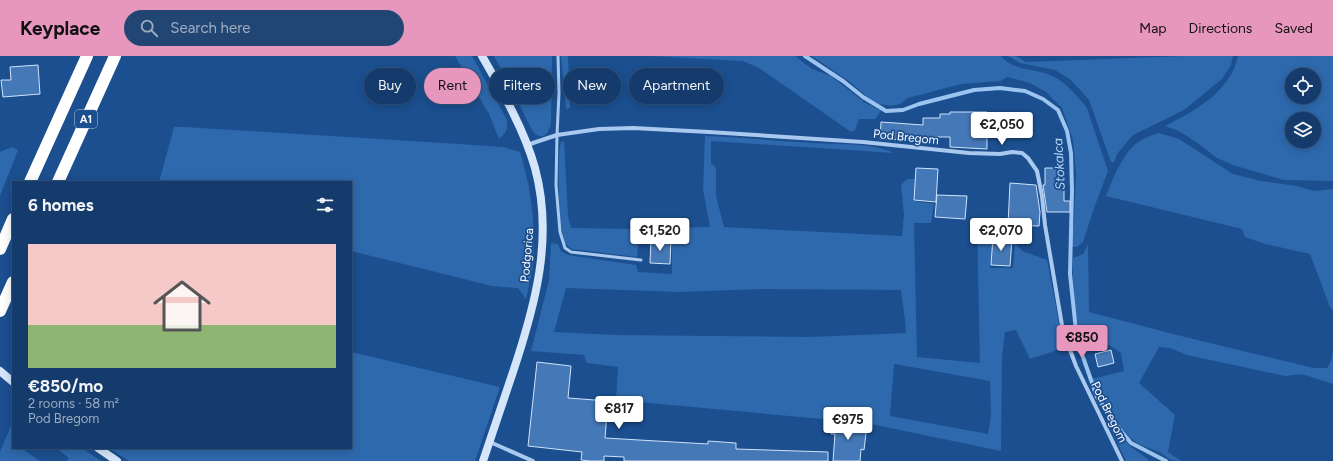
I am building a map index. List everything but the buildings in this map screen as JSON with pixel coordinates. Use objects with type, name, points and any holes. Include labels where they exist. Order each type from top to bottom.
[{"type":"highway","name":"A1","points":[[30,181],[87,56]]},
{"type":"highway","name":"A1","points":[[58,181],[114,56]]},
{"type":"highway","points":[[0,249],[12,222]]},
{"type":"highway","points":[[0,310],[12,284]]},
{"type":"main road","name":"Podgorica","points":[[482,56],[507,102],[527,144],[535,168],[540,192],[542,226],[541,264],[528,324],[483,461]]},
{"type":"main road","points":[[0,372],[12,381]]},
{"type":"main road","points":[[99,449],[117,461]]},
{"type":"street","name":"Pod Bregom","points":[[557,135],[599,129],[633,128],[863,142],[969,153],[1022,153],[1028,158],[1037,171],[1063,331],[1076,366],[1122,461]]},
{"type":"street","points":[[527,144],[557,135]]},
{"type":"street","points":[[490,442],[533,461]]},
{"type":"lane","points":[[558,56],[559,93],[556,185],[560,232],[565,248],[571,252],[583,254],[641,260]]},
{"type":"shaded area","points":[[455,56],[472,56],[479,68],[462,68]]},
{"type":"shaded area","points":[[494,56],[552,56],[552,68],[501,68]]},
{"type":"shaded area","points":[[561,56],[568,56],[568,68],[563,68],[563,77]]},
{"type":"shaded area","points":[[651,56],[795,56],[812,69],[831,76],[864,102],[881,111],[875,119],[859,119],[855,130],[851,132],[759,68],[743,61]]},
{"type":"shaded area","points":[[812,56],[1001,56],[1005,61],[1011,64],[1053,76],[1064,83],[1074,92],[1087,108],[1108,171],[1083,242],[1077,247],[1071,247],[1074,222],[1076,173],[1073,140],[1062,108],[1046,92],[1030,83],[1007,77],[1001,81],[961,84],[908,98],[900,104],[891,106],[879,104],[871,100],[850,82]]},
{"type":"shaded area","points":[[1008,56],[1016,56],[1026,62],[1184,56],[1233,56],[1231,65],[1222,79],[1184,110],[1133,135],[1117,154],[1114,162],[1111,162],[1089,100],[1071,80],[1055,70],[1020,63]]},
{"type":"shaded area","points":[[1238,56],[1333,56],[1333,181],[1284,180],[1233,165],[1217,158],[1179,131],[1165,126],[1188,114],[1210,98],[1220,90],[1228,80]]},
{"type":"shaded area","points":[[481,72],[489,87],[489,104],[498,104],[507,120],[507,129],[499,139],[489,114],[481,100]]},
{"type":"shaded area","points":[[519,104],[551,104],[551,124],[548,132],[544,136],[540,136],[532,130]]},
{"type":"shaded area","points":[[566,104],[570,104],[570,108],[566,109]]},
{"type":"shaded area","points":[[174,127],[503,147],[520,152],[528,181],[534,226],[532,272],[526,299],[518,288],[492,286],[352,251],[352,181],[159,181]]},
{"type":"shaded area","points":[[1159,133],[1179,139],[1233,174],[1261,181],[1297,186],[1314,191],[1333,189],[1333,310],[1330,307],[1310,254],[1265,244],[1245,237],[1242,229],[1106,196],[1123,159],[1133,147],[1138,142]]},
{"type":"shaded area","points":[[705,136],[854,145],[885,149],[894,153],[711,141],[711,163],[716,168],[716,196],[724,227],[902,236],[904,215],[901,185],[907,179],[915,179],[914,201],[934,204],[931,223],[914,223],[917,357],[980,363],[977,224],[988,225],[987,233],[993,237],[990,268],[1013,268],[1015,243],[1022,251],[1047,260],[1064,348],[1030,359],[1016,330],[1005,332],[1002,357],[1001,451],[866,423],[616,400],[618,367],[587,363],[584,355],[531,351],[549,280],[551,243],[558,244],[561,251],[568,255],[636,265],[638,272],[672,274],[672,238],[639,236],[637,257],[572,249],[565,243],[561,223],[559,193],[559,150],[561,142],[564,141],[568,216],[571,228],[643,229],[710,227],[703,189]],"holes":[[[566,288],[679,292],[762,289],[901,290],[906,333],[810,337],[615,335],[554,332]],[[894,364],[990,381],[991,416],[988,434],[890,416]]]},
{"type":"shaded area","points":[[12,147],[18,150],[0,196],[0,152]]},
{"type":"shaded area","points":[[1088,244],[1089,312],[1314,368],[1327,368],[1331,361],[1333,351],[1333,384],[1302,374],[1285,376],[1187,355],[1170,348],[1159,347],[1139,383],[1175,415],[1168,452],[1181,461],[1171,460],[1159,452],[1137,443],[1129,436],[1110,412],[1092,379],[1124,371],[1121,353],[1109,345],[1083,350],[1075,305],[1073,258],[1083,254]]},
{"type":"shaded area","points":[[352,352],[500,387],[475,461],[129,461],[111,449],[352,449]]},
{"type":"shaded area","points":[[1106,419],[1131,447],[1149,460],[1126,461]]},
{"type":"shaded area","points":[[12,423],[12,449],[22,449],[40,461],[0,461],[0,452]]},
{"type":"shaded area","points":[[57,449],[83,449],[101,461],[66,461],[69,458]]},
{"type":"waterway","name":"Stokalca","points":[[805,56],[843,81],[863,97],[886,111],[903,110],[919,104],[974,90],[1000,88],[1025,91],[1043,99],[1058,110],[1067,131],[1071,153],[1072,190],[1070,274],[1077,340],[1097,397],[1121,431],[1131,443],[1166,461]]}]
